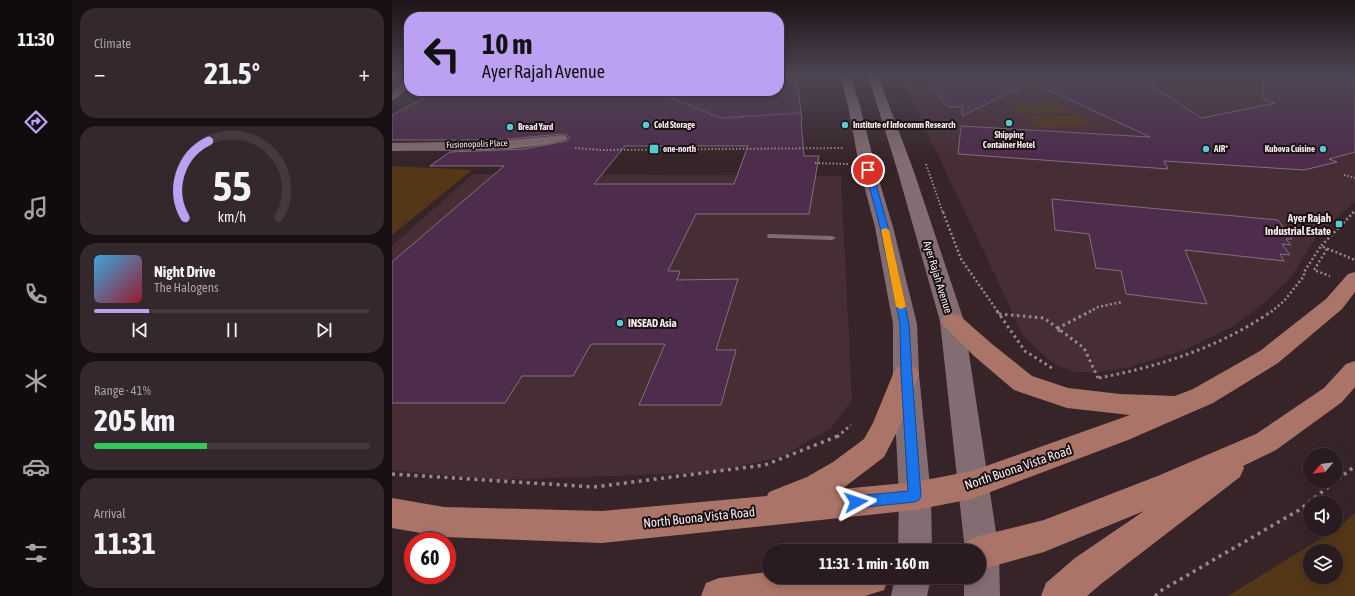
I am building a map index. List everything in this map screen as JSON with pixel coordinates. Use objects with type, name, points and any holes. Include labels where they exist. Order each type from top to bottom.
[{"type":"main road","name":"North Buona Vista Road","points":[[392,513],[444,522],[602,527],[915,496],[972,484],[1118,432],[1203,396],[1269,357],[1334,304],[1355,278]]},
{"type":"main road","points":[[952,321],[983,350],[1023,383],[1067,398],[1120,404],[1178,407]]},
{"type":"main road","points":[[1059,596],[1088,571],[1333,395],[1355,370]]},
{"type":"main road","points":[[755,512],[818,487],[844,471],[874,448],[886,426],[906,374]]},
{"type":"main road","points":[[986,550],[1044,536],[1171,485],[1266,442]]},
{"type":"main road","points":[[719,596],[828,584]]},
{"type":"street","points":[[853,104],[868,170],[884,227],[904,324],[915,496],[915,544]]},
{"type":"street","name":"Ayer Rajah Avenue","points":[[883,104],[905,169],[952,321],[979,544]]},
{"type":"street","name":"Fusionopolis Place","points":[[392,147],[546,141],[562,138]]},
{"type":"street","points":[[909,596],[912,584]]},
{"type":"street","name":"Ayer Rajah Avenue","points":[[981,584],[982,596]]},
{"type":"lane","points":[[771,236],[832,238]]},
{"type":"path","points":[[683,104],[720,118],[801,113]]},
{"type":"path","points":[[546,141],[576,148],[602,150],[864,149]]},
{"type":"path","points":[[924,158],[949,230],[961,259],[1025,351],[1043,364],[1055,370]]},
{"type":"path","points":[[815,163],[848,164]]},
{"type":"path","points":[[1344,175],[1355,178]]},
{"type":"path","points":[[1090,378],[1134,372],[1192,354],[1239,331],[1277,307],[1304,276],[1304,272],[1321,246],[1355,210]]},
{"type":"path","points":[[1321,246],[1355,260]]},
{"type":"path","points":[[1314,270],[1327,249]]},
{"type":"path","points":[[1065,332],[1056,329],[1098,307],[1122,302]]},
{"type":"path","points":[[999,314],[1044,318],[1065,332],[1084,348],[1098,378]]},
{"type":"path","points":[[392,474],[594,487],[765,465],[835,438],[851,426]]},
{"type":"path","points":[[1155,596],[1162,590],[1299,510],[1355,466]]},
{"type":"shaded area","points":[[913,104],[1355,104],[1355,202],[1318,234],[1291,277],[1263,304],[1232,327],[1182,351],[1129,367],[1097,373],[1077,372],[1058,366],[1040,352],[1021,333],[1007,300]]},
{"type":"shaded area","points":[[1012,104],[1062,104],[1070,112],[1020,114]]},
{"type":"shaded area","points":[[1080,115],[1093,126],[1037,128],[1026,117]]},
{"type":"shaded area","points":[[392,166],[472,170],[392,235]]},
{"type":"shaded area","name":"INSEAD Asia","points":[[473,174],[841,176],[852,400],[831,428],[783,456],[716,472],[499,480],[392,470],[392,246]]},
{"type":"shaded area","points":[[1355,513],[1355,596],[1228,596],[1303,550],[1303,584],[1343,584],[1343,544],[1312,544],[1325,536],[1343,536],[1343,524]]},
{"type":"building","points":[[413,104],[800,104],[804,156],[819,156],[809,214],[696,214],[668,271],[680,271],[677,280],[738,279],[716,350],[736,350],[721,405],[639,405],[665,344],[591,344],[573,376],[522,376],[505,403],[392,403],[392,262],[504,166],[430,166],[450,152],[524,149],[566,141],[570,138],[567,135],[562,134],[499,140],[392,140],[392,115]],"holes":[[[625,146],[748,146],[734,184],[594,184]]]},
{"type":"building","points":[[945,104],[987,104],[962,116],[962,107],[947,107]]},
{"type":"building","points":[[1078,104],[1180,104],[1202,118],[1271,104],[1355,104],[1355,152],[1329,159],[1337,162],[1304,170],[1164,161],[1168,169],[958,154],[961,126],[1150,137]]},
{"type":"building","points":[[1052,199],[1278,220],[1292,239],[1286,239],[1291,245],[1282,244],[1290,255],[1280,254],[1284,261],[1185,250],[1207,304],[1126,294],[1121,271],[1096,268],[1089,234],[1055,230]]},
{"type":"slow traffic","points":[[885,230],[901,307]]},
{"type":"place","name":"Shipping Container Hotel","points":[[1009,123]]},
{"type":"place","name":"Cold Storage","points":[[646,125]]},
{"type":"place","name":"Institute of Infocomm Research","points":[[845,125]]},
{"type":"place","name":"Bread Yard","points":[[510,127]]},
{"type":"place","name":"one-north","points":[[654,149]]},
{"type":"place","name":"AIR⁺","points":[[1206,149]]},
{"type":"place","name":"Kubova Cuisine","points":[[1323,149]]},
{"type":"place","name":"Ayer Rajah Industrial Estate","points":[[1339,224]]},
{"type":"place","name":"INSEAD Asia","points":[[620,323]]},
{"type":"route","points":[[856,502],[915,496],[904,324],[884,227],[868,170]]}]
